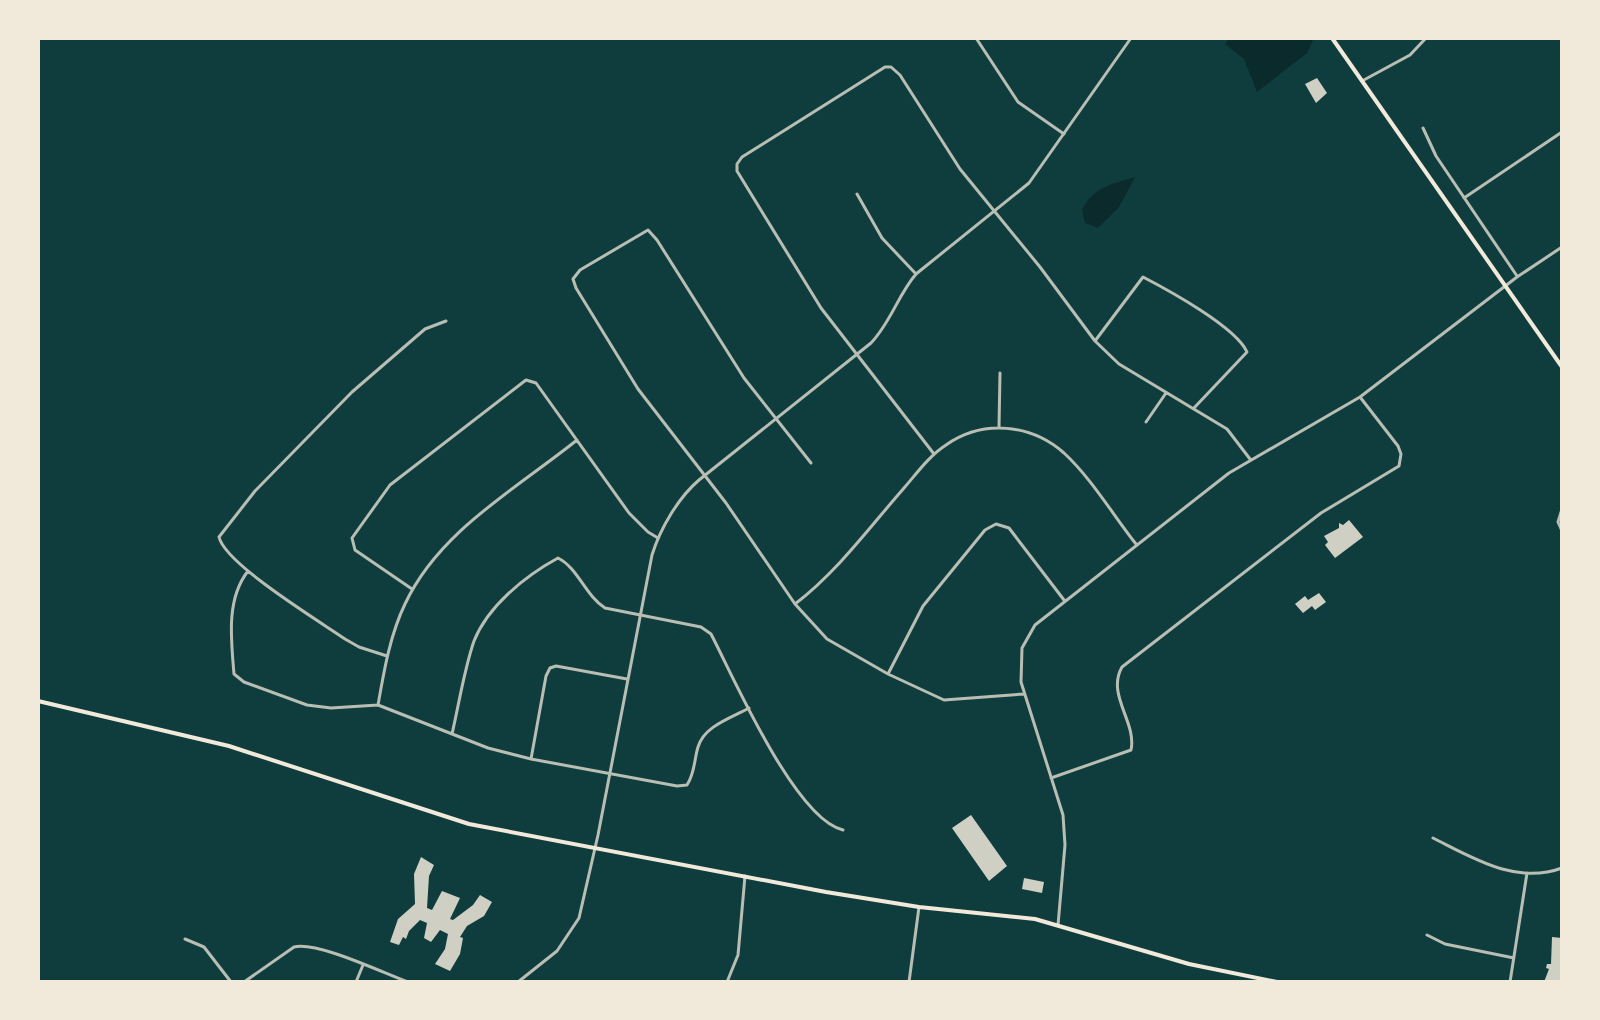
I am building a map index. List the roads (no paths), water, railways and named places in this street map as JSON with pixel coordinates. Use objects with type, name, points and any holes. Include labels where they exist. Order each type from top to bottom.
[{"type":"main road","points":[[1332,38],[1562,367]]},
{"type":"main road","points":[[38,701],[229,746],[469,824],[919,907],[1002,915],[1058,925],[1189,964],[1277,982]]},
{"type":"street","points":[[976,38],[1018,102],[1064,134]]},
{"type":"street","points":[[518,982],[557,951],[572,931],[582,905],[652,555],[658,538],[687,492],[857,356],[879,335],[916,274],[1029,183],[1130,40],[1122,38]]},
{"type":"street","points":[[1362,81],[1410,55],[1426,38]]},
{"type":"street","points":[[934,454],[821,308],[737,171],[742,157],[879,69],[891,67],[900,75],[960,169],[1095,341],[1119,364],[1227,429],[1250,459]]},
{"type":"street","points":[[1423,128],[1436,156],[1517,277]]},
{"type":"street","points":[[1464,198],[1562,132]]},
{"type":"street","points":[[857,194],[882,238],[916,274]]},
{"type":"street","points":[[811,463],[744,378],[648,230],[580,270],[573,279],[576,288],[638,389],[705,475],[795,604],[827,639],[888,674],[944,700],[1024,694]]},
{"type":"street","points":[[1058,925],[1065,831],[1063,815],[1024,694],[1020,665],[1022,648],[1035,625],[1250,459],[1360,397],[1517,277],[1562,247]]},
{"type":"street","points":[[1095,341],[1143,277],[1214,319],[1243,344],[1247,352],[1194,408]]},
{"type":"street","points":[[387,656],[345,639],[248,571],[219,541],[221,532],[255,491],[352,392],[425,329],[446,321]]},
{"type":"street","points":[[999,427],[1000,373]]},
{"type":"street","points":[[412,589],[352,546],[352,538],[390,485],[526,380],[536,383],[629,513],[658,538]]},
{"type":"street","points":[[1146,422],[1166,393]]},
{"type":"street","points":[[1051,778],[1131,750],[1132,741],[1116,689],[1117,676],[1122,667],[1321,513],[1399,466],[1401,454],[1398,446],[1360,397]]},
{"type":"street","points":[[795,604],[821,584],[934,454],[963,435],[999,427],[1031,433],[1065,454],[1136,544]]},
{"type":"street","points":[[378,705],[387,656],[412,589],[450,540],[577,440]]},
{"type":"street","points":[[1562,509],[1558,522],[1562,531]]},
{"type":"street","points":[[888,674],[923,606],[985,530],[996,524],[1009,528],[1064,600]]},
{"type":"street","points":[[452,734],[474,641],[488,616],[507,595],[558,558],[565,562],[593,600],[605,608],[706,629],[776,760],[814,811],[827,824],[843,830]]},
{"type":"street","points":[[248,571],[232,603],[233,667],[237,678],[307,705],[331,708],[378,705],[488,748],[677,786],[687,785],[692,777],[704,734],[749,708]]},
{"type":"street","points":[[531,759],[550,668],[556,666],[628,679]]},
{"type":"street","points":[[1433,838],[1488,865],[1527,873],[1562,868]]},
{"type":"street","points":[[1510,982],[1527,873]]},
{"type":"street","points":[[727,982],[738,955],[745,876]]},
{"type":"street","points":[[909,982],[919,907]]},
{"type":"street","points":[[1427,935],[1445,944],[1514,958]]},
{"type":"street","points":[[185,939],[204,947],[231,982]]},
{"type":"street","points":[[244,982],[294,947],[302,945],[408,982]]},
{"type":"street","points":[[356,982],[363,965]]},
{"type":"street","points":[[660,982],[678,982]]},
{"type":"water","points":[[1229,38],[1314,38],[1307,53],[1257,92],[1244,59],[1225,44]]},
{"type":"water","points":[[1135,177],[1119,207],[1098,228],[1085,223],[1082,210],[1092,196],[1104,188]]}]
